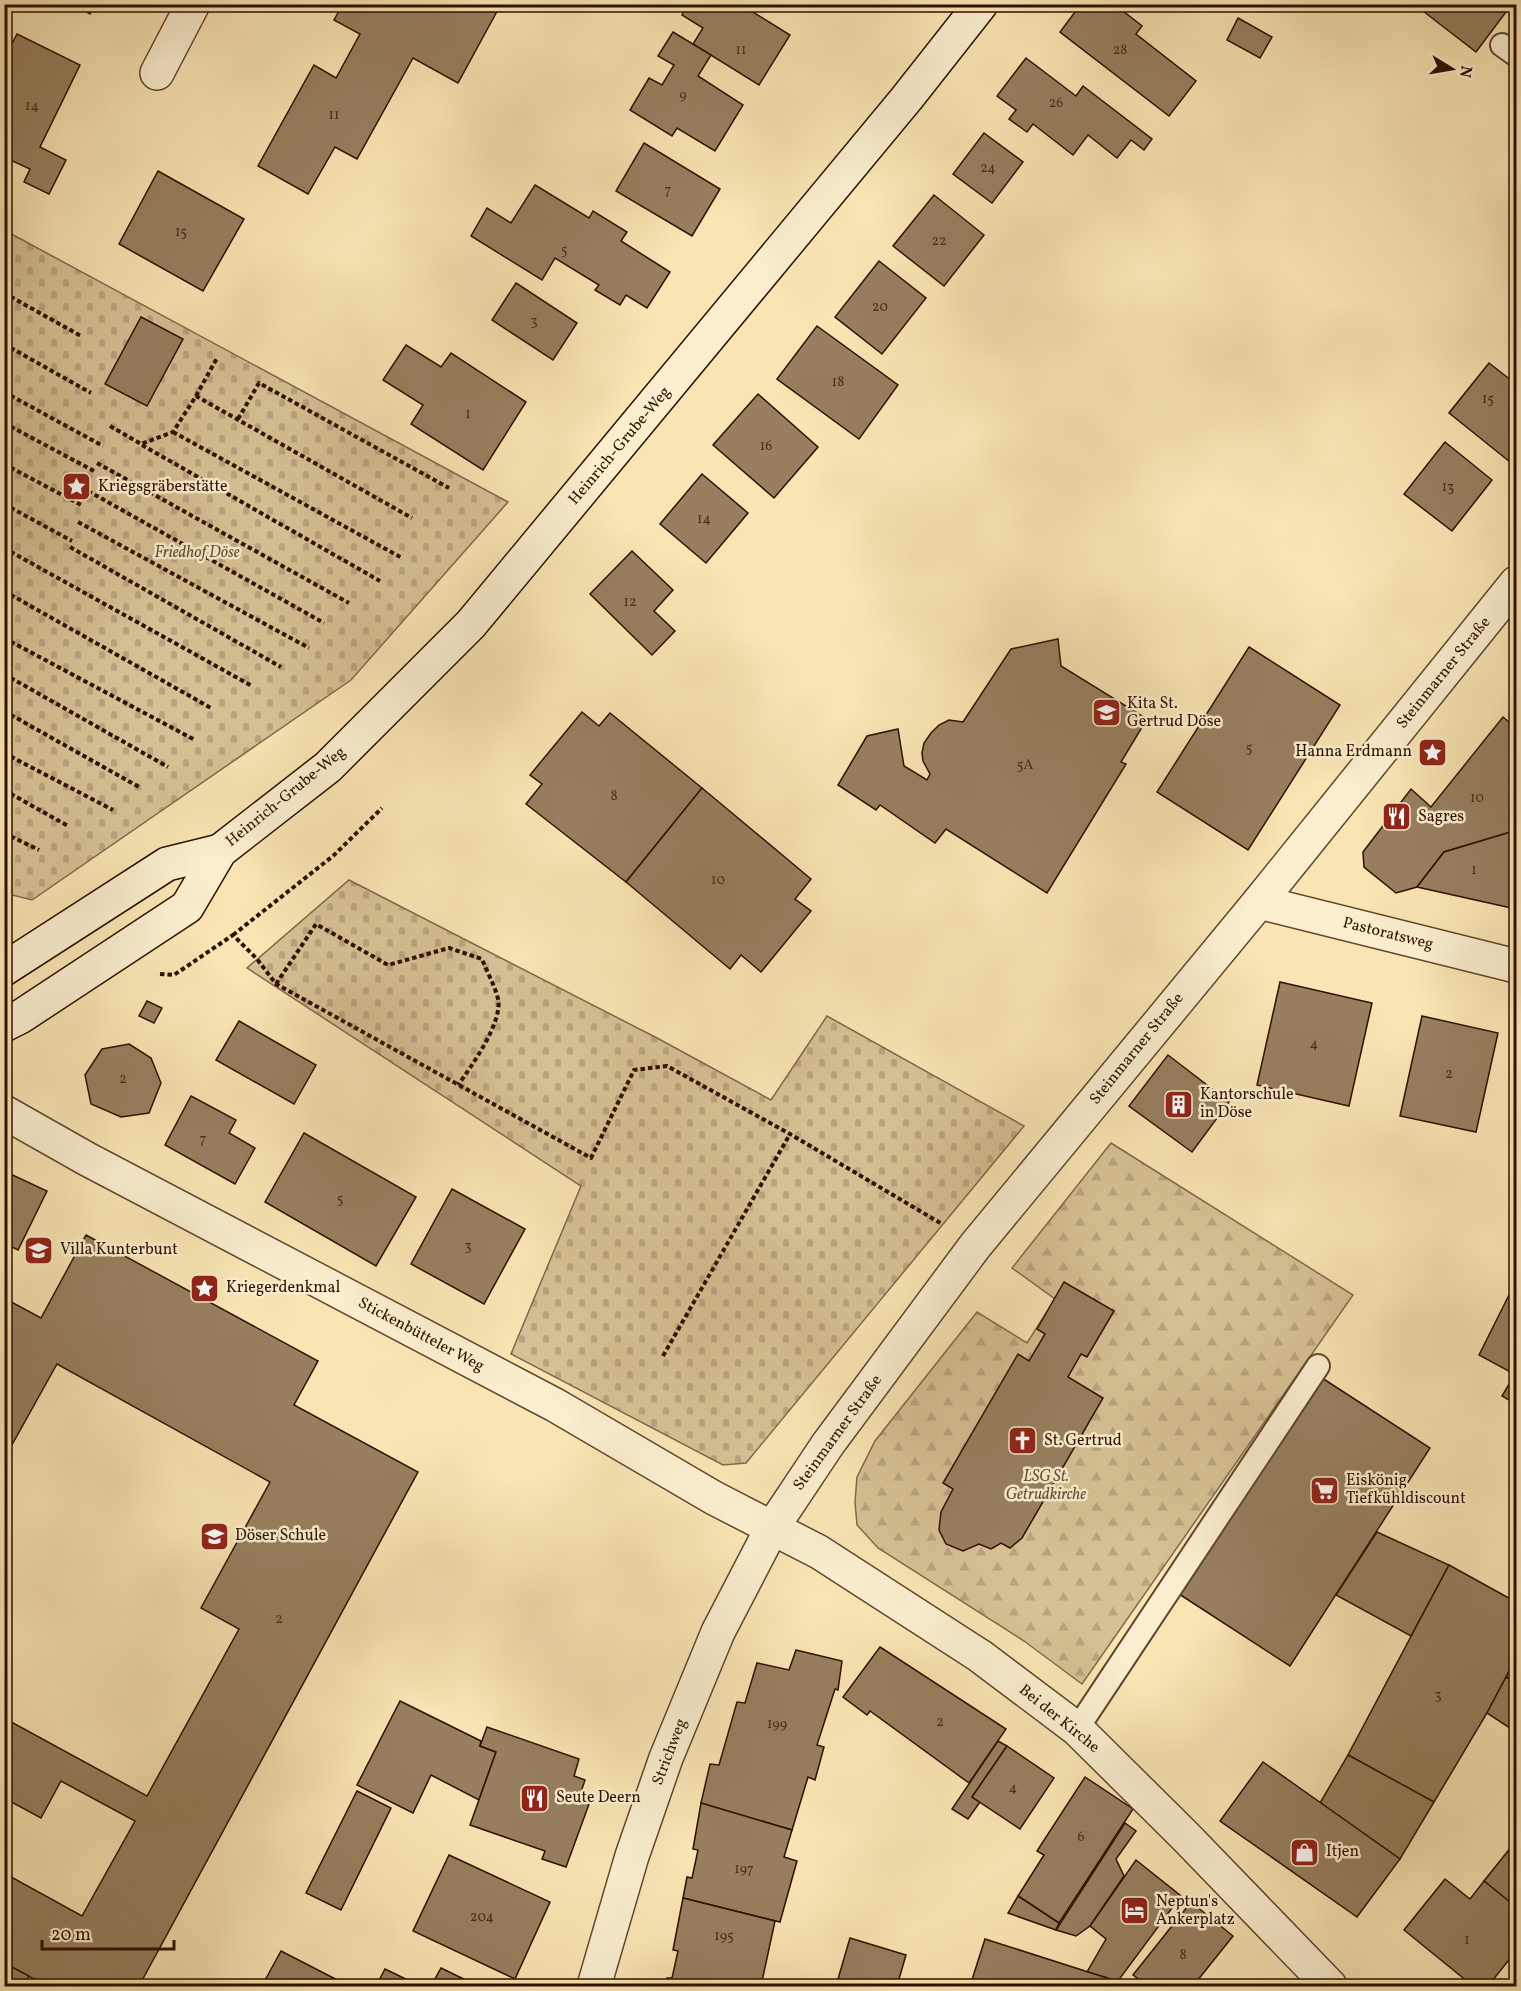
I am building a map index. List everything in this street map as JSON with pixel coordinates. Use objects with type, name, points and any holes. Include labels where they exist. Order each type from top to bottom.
[{"type":"street","points":[[157,73],[193,4]]},
{"type":"street","name":"Heinrich-Grube-Weg","points":[[4,1025],[20,1017],[187,907],[220,851],[328,767],[471,624],[907,98],[981,4]]},
{"type":"street","name":"Steinmarner Straße","points":[[772,1527],[823,1451],[975,1246],[1516,583]]},
{"type":"street","name":"Heinrich-Grube-Weg","points":[[4,969],[167,864],[220,851]]},
{"type":"street","name":"Pastoratsweg","points":[[1258,902],[1516,966]]},
{"type":"street","name":"Stickenbütteler Weg","points":[[4,1112],[87,1159],[555,1405],[714,1498],[772,1527]]},
{"type":"street","name":"Bei der Kirche","points":[[772,1527],[819,1552],[980,1656],[1077,1729],[1186,1837],[1330,1986]]},
{"type":"street","name":"Strichweg","points":[[594,1986],[632,1856],[666,1758],[718,1632],[772,1527]]},
{"type":"lane","points":[[1077,1729],[1318,1366]]},
{"type":"path","points":[[4,293],[81,336]]},
{"type":"path","points":[[4,344],[90,393]]},
{"type":"path","points":[[141,444],[173,432],[217,358]]},
{"type":"path","points":[[238,419],[258,383],[449,488]]},
{"type":"path","points":[[4,392],[103,446]]},
{"type":"path","points":[[196,396],[412,518]]},
{"type":"path","points":[[4,423],[94,471]]},
{"type":"path","points":[[110,426],[380,580]]},
{"type":"path","points":[[173,432],[402,558]]},
{"type":"path","points":[[97,463],[349,603]]},
{"type":"path","points":[[4,464],[83,506]]},
{"type":"path","points":[[88,490],[324,623]]},
{"type":"path","points":[[4,504],[72,541]]},
{"type":"path","points":[[78,522],[309,648]]},
{"type":"path","points":[[4,548],[252,686]]},
{"type":"path","points":[[70,548],[281,667]]},
{"type":"path","points":[[4,591],[211,708]]},
{"type":"path","points":[[4,638],[195,740]]},
{"type":"path","points":[[4,674],[168,767]]},
{"type":"path","points":[[4,711],[139,787]]},
{"type":"path","points":[[4,753],[113,810]]},
{"type":"path","points":[[4,790],[68,826]]},
{"type":"path","points":[[157,974],[174,975],[233,935],[333,856],[382,808]]},
{"type":"path","points":[[4,833],[39,850]]},
{"type":"path","points":[[276,984],[316,924],[388,965],[449,948],[482,959],[498,1002],[493,1024],[482,1050],[458,1085]]},
{"type":"path","points":[[233,935],[257,959],[276,984],[591,1158],[634,1070],[667,1066],[790,1134],[975,1246]]},
{"type":"path","points":[[663,1356],[790,1134]]},
{"type":"green space","name":"Friedhof Döse","points":[[4,230],[508,502],[351,680],[32,900],[4,893]]},
{"type":"green space","points":[[349,880],[657,1038],[771,1100],[827,1016],[1024,1126],[746,1463],[723,1465],[511,1354],[581,1186],[247,968]]},
{"type":"green space","name":"LSG St. Getrudkirche","points":[[1111,1143],[1353,1295],[1082,1684],[1024,1641],[878,1548],[857,1525],[855,1502],[857,1477],[875,1441],[977,1312],[1027,1343],[1055,1299],[1012,1268]]},
{"type":"building","points":[[74,4],[96,4],[90,14]]},
{"type":"building","points":[[343,4],[501,4],[458,83],[413,58],[357,159],[335,147],[308,194],[258,166],[314,65],[336,78],[360,34],[334,20]]},
{"type":"building","points":[[687,4],[740,4],[790,35],[759,85],[693,44],[703,28],[682,15]]},
{"type":"building","points":[[1081,4],[1114,4],[1142,26],[1136,34],[1196,81],[1169,116],[1060,32]]},
{"type":"building","points":[[1414,4],[1512,4],[1476,52]]},
{"type":"building","points":[[1238,18],[1272,37],[1260,58],[1227,40]]},
{"type":"building","points":[[673,32],[711,55],[698,76],[743,105],[715,151],[677,128],[672,136],[630,110],[649,78],[662,85],[674,65],[658,56]]},
{"type":"building","points":[[17,34],[80,65],[40,147],[66,160],[49,194],[24,182],[30,169],[4,157],[4,59]]},
{"type":"building","points":[[1026,58],[1076,96],[1083,86],[1152,139],[1144,150],[1131,140],[1117,158],[1088,135],[1073,155],[1033,124],[1027,132],[1009,119],[1016,110],[997,96]]},
{"type":"building","points":[[984,133],[1023,162],[992,203],[953,174]]},
{"type":"building","points":[[644,143],[720,189],[692,236],[616,191]]},
{"type":"building","points":[[158,171],[244,219],[203,291],[119,244]]},
{"type":"building","points":[[535,185],[589,218],[593,211],[627,232],[621,241],[670,272],[647,308],[626,295],[620,305],[595,290],[599,285],[555,258],[542,280],[471,236],[487,208],[511,223]]},
{"type":"building","points":[[934,195],[984,235],[944,286],[893,246]]},
{"type":"building","points":[[879,261],[926,298],[882,354],[835,317]]},
{"type":"building","points":[[516,283],[577,323],[553,360],[492,320]]},
{"type":"building","points":[[141,317],[183,339],[147,406],[105,384]]},
{"type":"building","points":[[817,326],[898,385],[859,439],[777,379]]},
{"type":"building","points":[[406,345],[441,367],[451,353],[526,402],[483,470],[411,424],[423,405],[383,380]]},
{"type":"building","points":[[1489,363],[1516,384],[1516,454],[1510,462],[1449,413]]},
{"type":"building","points":[[758,394],[818,447],[774,498],[713,445]]},
{"type":"building","points":[[1445,442],[1492,480],[1452,531],[1404,494]]},
{"type":"building","points":[[702,474],[748,513],[706,563],[660,524]]},
{"type":"building","points":[[632,551],[673,590],[654,611],[675,631],[652,655],[590,594]]},
{"type":"building","points":[[1058,639],[1061,666],[1147,719],[1121,762],[1126,764],[1047,893],[946,829],[935,843],[880,805],[876,810],[838,785],[867,736],[898,729],[904,766],[927,780],[930,774],[923,761],[922,753],[924,743],[931,733],[939,725],[949,720],[963,722],[1011,649]]},
{"type":"building","points":[[1249,647],[1340,705],[1248,850],[1157,792]]},
{"type":"building","points":[[582,712],[599,726],[610,713],[702,788],[626,882],[526,804],[542,784],[530,775]]},
{"type":"building","points":[[1503,717],[1516,728],[1516,828],[1514,831],[1444,852],[1417,887],[1396,893],[1364,867],[1363,852],[1411,789],[1431,807]]},
{"type":"building","points":[[702,788],[811,879],[795,899],[811,911],[761,972],[741,955],[730,969],[626,882]]},
{"type":"building","points":[[1516,831],[1516,909],[1417,887],[1444,852]]},
{"type":"building","points":[[1280,982],[1372,1003],[1349,1106],[1257,1085]]},
{"type":"building","points":[[147,1001],[162,1008],[154,1023],[139,1016]]},
{"type":"building","points":[[1422,1016],[1498,1033],[1476,1132],[1400,1116]]},
{"type":"building","points":[[239,1021],[316,1065],[294,1104],[216,1060]]},
{"type":"building","points":[[129,1044],[151,1058],[161,1083],[149,1113],[121,1117],[91,1104],[85,1075],[102,1049]]},
{"type":"building","name":"Kantorschule in Döse","points":[[1168,1055],[1229,1102],[1192,1152],[1129,1106]]},
{"type":"building","points":[[191,1096],[236,1120],[229,1133],[255,1148],[235,1184],[165,1145]]},
{"type":"building","points":[[304,1133],[416,1197],[376,1266],[265,1202]]},
{"type":"building","points":[[4,1171],[47,1191],[18,1250],[4,1243]]},
{"type":"building","points":[[452,1189],[525,1229],[484,1304],[411,1264]]},
{"type":"building","name":"Döser Schule","points":[[86,1235],[318,1361],[294,1405],[418,1472],[139,1986],[47,1986],[4,1963],[4,1873],[82,1916],[135,1821],[61,1781],[41,1818],[4,1798],[4,1718],[147,1796],[239,1629],[201,1608],[270,1482],[57,1364],[4,1459],[4,1298],[41,1318]]},
{"type":"building","points":[[1516,1281],[1516,1375],[1479,1355]]},
{"type":"building","name":"St. Gertrud","points":[[1064,1282],[1114,1311],[1087,1357],[1081,1354],[1068,1377],[1103,1398],[1022,1538],[1010,1548],[1001,1543],[991,1549],[979,1544],[963,1551],[946,1544],[939,1530],[941,1512],[953,1489],[943,1483],[1018,1354],[1029,1361],[1045,1334],[1037,1329]]},
{"type":"building","points":[[1516,1375],[1516,1404],[1502,1396]]},
{"type":"building","name":"Eiskönig Tiefkühldiscount","points":[[1319,1376],[1430,1448],[1290,1666],[1179,1594]]},
{"type":"building","points":[[1377,1532],[1449,1565],[1411,1636],[1336,1595]]},
{"type":"building","points":[[1449,1565],[1516,1602],[1516,1658],[1487,1713],[1434,1802],[1348,1755]]},
{"type":"building","points":[[880,1647],[1006,1729],[969,1783],[870,1711],[867,1715],[843,1697]]},
{"type":"building","points":[[796,1650],[842,1661],[838,1690],[835,1689],[817,1745],[824,1747],[815,1780],[808,1777],[792,1830],[701,1803],[710,1764],[719,1765],[737,1702],[745,1703],[757,1663],[789,1670]]},
{"type":"building","points":[[1516,1658],[1516,1683],[1506,1677]]},
{"type":"building","points":[[1506,1677],[1516,1683],[1516,1732],[1487,1713]]},
{"type":"building","points":[[400,1701],[481,1741],[480,1746],[496,1752],[479,1800],[431,1775],[413,1813],[357,1785]]},
{"type":"building","name":"Seute Deern","points":[[487,1727],[579,1759],[574,1776],[585,1780],[581,1792],[592,1796],[566,1867],[542,1859],[545,1851],[470,1825],[496,1752],[480,1746]]},
{"type":"building","points":[[998,1741],[1007,1746],[972,1797],[980,1802],[968,1819],[952,1809]]},
{"type":"building","points":[[1007,1746],[1054,1778],[1020,1829],[972,1797]]},
{"type":"building","points":[[1348,1755],[1434,1802],[1400,1859],[1320,1803]]},
{"type":"building","points":[[1263,1762],[1400,1859],[1357,1917],[1220,1821]]},
{"type":"building","points":[[1085,1777],[1133,1809],[1059,1923],[1018,1896],[1044,1855],[1037,1851]]},
{"type":"building","points":[[357,1791],[391,1808],[341,1910],[306,1893]]},
{"type":"building","points":[[701,1803],[792,1830],[784,1857],[797,1861],[780,1922],[683,1898],[687,1877],[692,1878],[698,1850],[693,1849]]},
{"type":"building","points":[[1125,1823],[1136,1831],[1116,1859],[1124,1876],[1090,1926],[1076,1936],[1056,1930]]},
{"type":"building","points":[[1516,1841],[1516,1907],[1484,1881]]},
{"type":"building","points":[[449,1855],[550,1902],[515,1979],[413,1931]]},
{"type":"building","name":"Neptun's Ankerplatz","points":[[1136,1860],[1181,1896],[1118,1981],[1087,1972],[1106,1939],[1090,1926]]},
{"type":"building","points":[[1445,1879],[1470,1899],[1484,1881],[1516,1907],[1516,1951],[1488,1986],[1473,1986],[1404,1930]]},
{"type":"building","points":[[1018,1896],[1059,1923],[1056,1930],[1008,1913]]},
{"type":"building","points":[[683,1898],[775,1921],[761,1986],[665,1986],[667,1978],[672,1978],[678,1951],[673,1950]]},
{"type":"building","points":[[1191,1902],[1233,1936],[1193,1986],[1189,1984],[1187,1986],[1147,1986],[1133,1975]]},
{"type":"building","points":[[850,1938],[906,1955],[897,1986],[862,1986],[838,1979]]},
{"type":"building","points":[[985,1939],[1107,1978],[1104,1986],[970,1986]]},
{"type":"building","points":[[281,1951],[349,1986],[267,1986],[263,1984]]},
{"type":"building","points":[[4,1963],[29,1976],[23,1986],[4,1986]]},
{"type":"building","points":[[441,1968],[478,1986],[431,1986]]},
{"type":"building","points":[[385,1969],[420,1986],[376,1986]]},
{"type":"place","name":"Kriegsgräberstätte","points":[[77,487]]},
{"type":"place","name":"Kita St. Gertrud Döse","points":[[1106,713]]},
{"type":"place","name":"Hanna Erdmann","points":[[1433,752]]},
{"type":"place","name":"Sagres","points":[[1397,817]]},
{"type":"place","name":"Kantorschule in Döse","points":[[1179,1104]]},
{"type":"place","name":"Villa Kunterbunt","points":[[39,1250]]},
{"type":"place","name":"Kriegerdenkmal","points":[[205,1288]]},
{"type":"place","name":"St. Gertrud","points":[[1023,1441]]},
{"type":"place","name":"Eiskönig Tiefkühldiscount","points":[[1325,1490]]},
{"type":"place","name":"Döser Schule","points":[[214,1536]]},
{"type":"place","name":"Seute Deern","points":[[535,1798]]},
{"type":"place","name":"Itjen","points":[[1305,1852]]},
{"type":"place","name":"Neptun's Ankerplatz","points":[[1135,1911]]}]
